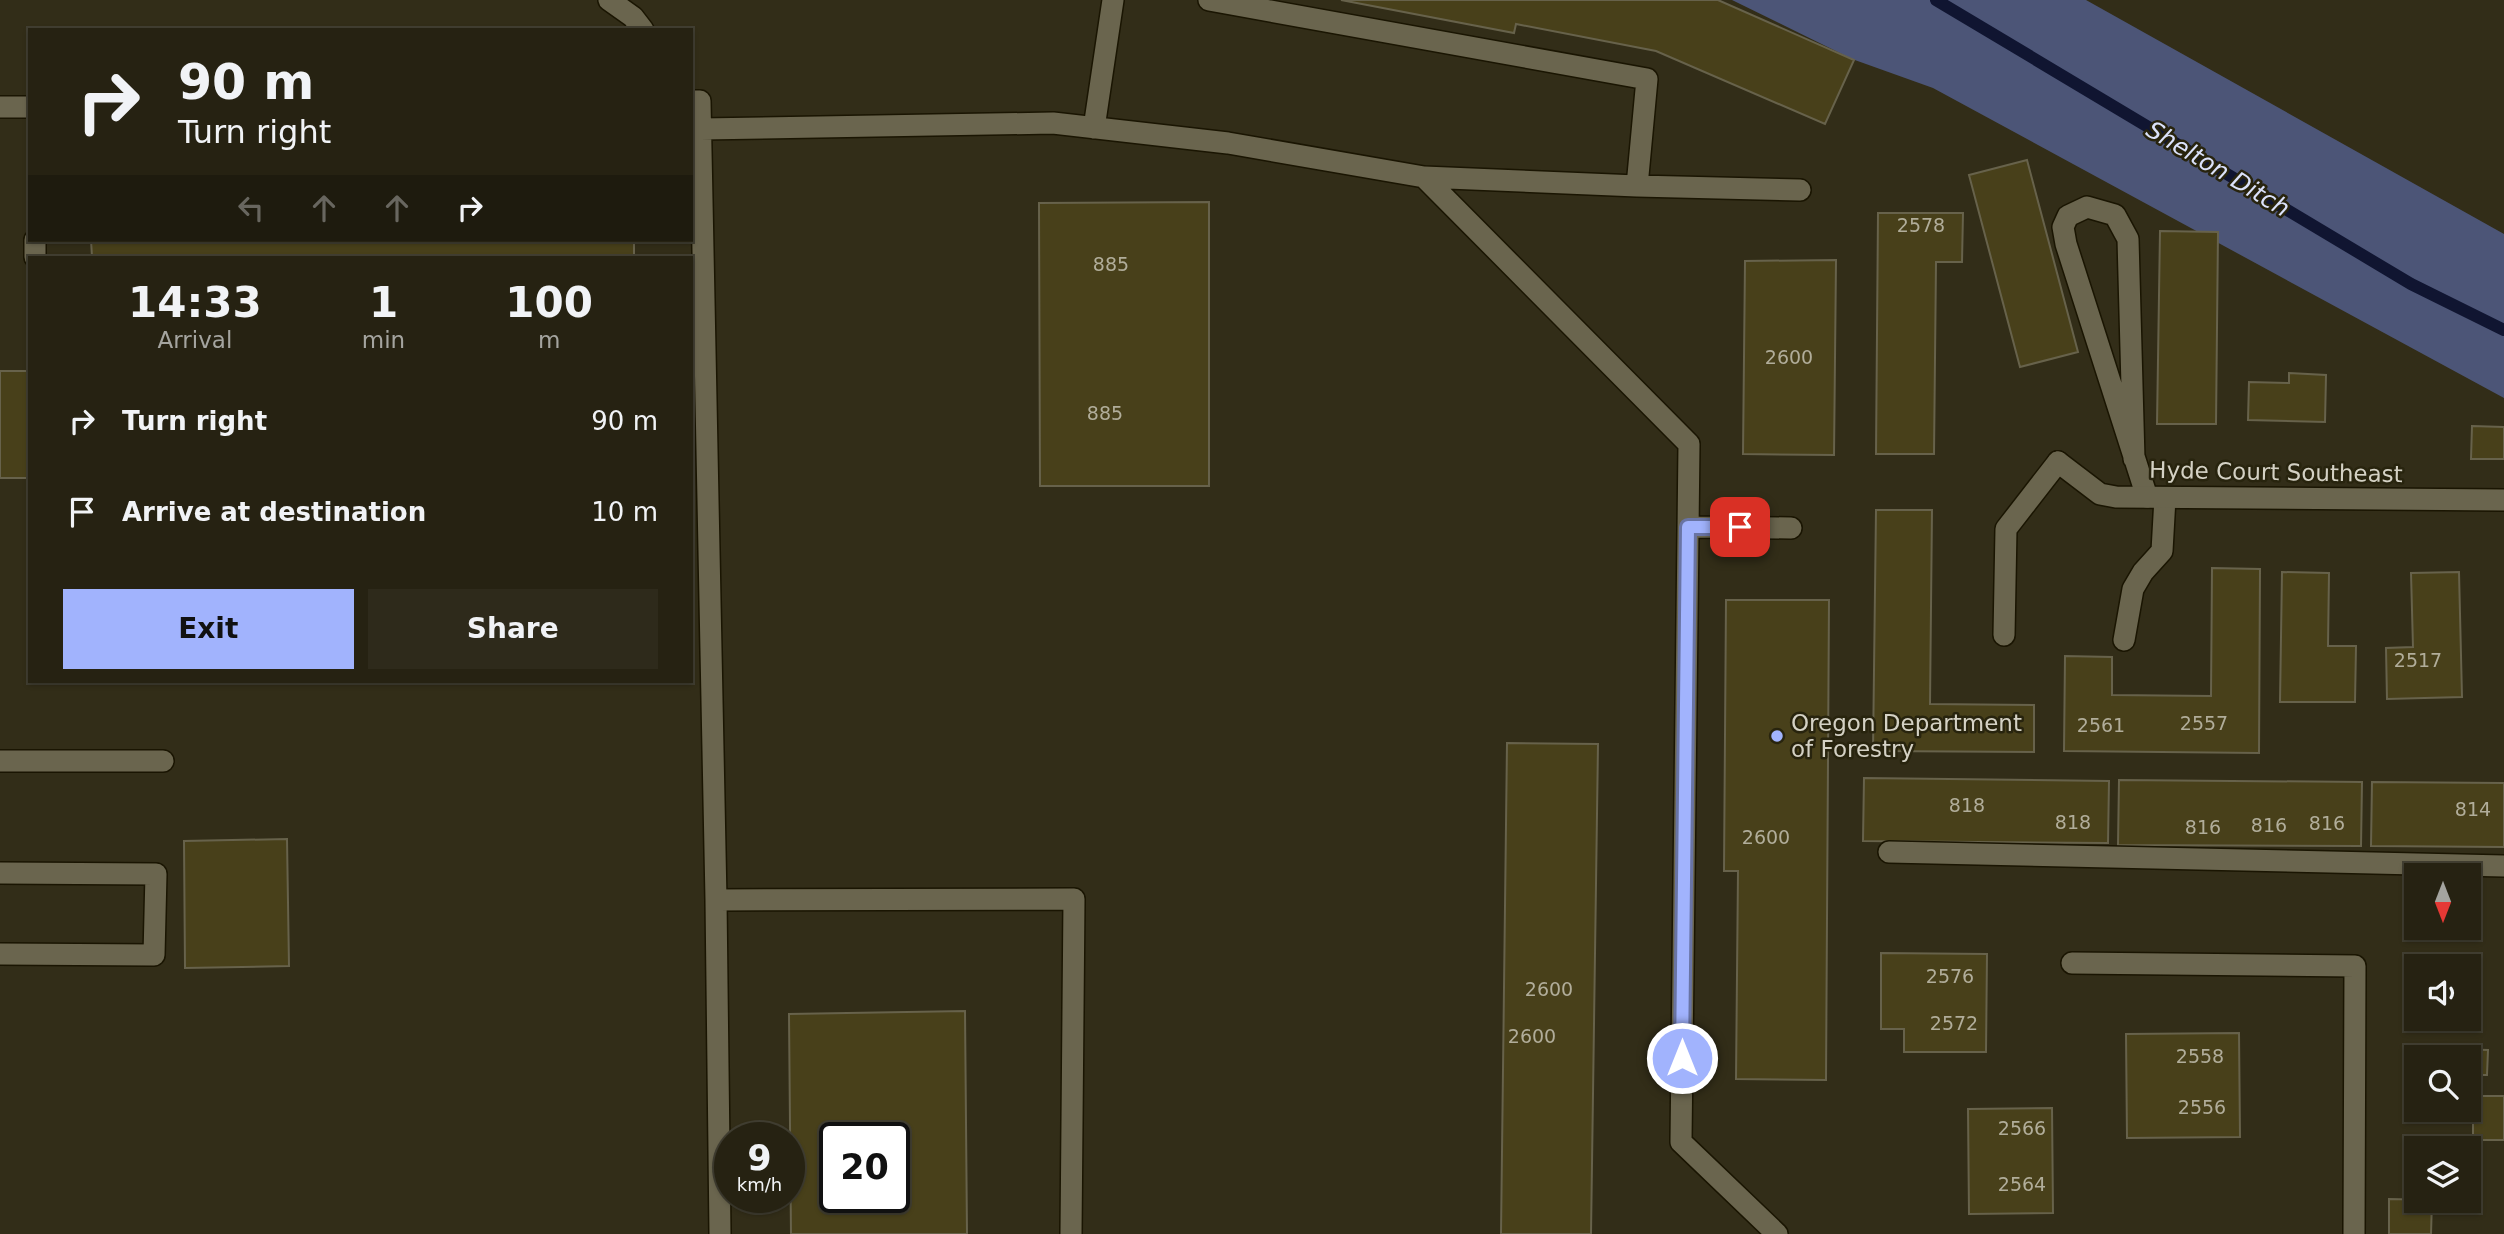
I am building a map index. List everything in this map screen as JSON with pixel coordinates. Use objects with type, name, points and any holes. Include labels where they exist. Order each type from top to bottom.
[{"type":"street","points":[[609,0],[633,18],[641,28]]},
{"type":"street","points":[[1094,128],[1113,0]]},
{"type":"street","points":[[1209,0],[1647,79],[1637,186]]},
{"type":"street","points":[[694,97],[701,129],[720,1234]]},
{"type":"street","points":[[0,107],[28,107]]},
{"type":"street","points":[[701,129],[1052,123],[1228,143],[1424,177],[1800,190]]},
{"type":"street","points":[[1424,177],[1689,444],[1681,1142],[1777,1234]]},
{"type":"street","points":[[2124,640],[2133,589],[2143,572],[2162,551],[2156,497],[2134,459],[2066,244],[2063,227],[2068,216],[2087,207],[2115,215],[2129,239],[2134,459]]},
{"type":"street","name":"Hyde Court Southeast","points":[[2004,635],[2006,529],[2058,462],[2099,494],[2156,497],[2504,500]]},
{"type":"street","points":[[1688,527],[1791,528]]},
{"type":"street","points":[[0,761],[163,761]]},
{"type":"street","points":[[1889,852],[2504,866]]},
{"type":"street","points":[[0,873],[156,874],[154,955],[0,954]]},
{"type":"street","points":[[716,900],[1074,899],[1071,1234]]},
{"type":"street","points":[[2072,963],[2355,966],[2354,1234]]},
{"type":"shaded area","points":[[1732,0],[2086,0],[2504,234],[2504,398],[1933,88],[1852,59]]},
{"type":"building","points":[[1341,0],[1718,0],[1854,60],[1825,124],[1656,51],[1516,24],[1514,33]]},
{"type":"building","points":[[2027,160],[2078,352],[2020,367],[1969,175]]},
{"type":"building","points":[[1209,202],[1209,486],[1040,486],[1039,203]]},
{"type":"building","points":[[1878,213],[1963,213],[1962,262],[1936,262],[1934,454],[1876,454]]},
{"type":"building","points":[[2160,231],[2218,232],[2216,424],[2157,424]]},
{"type":"building","points":[[91,242],[634,242],[634,256],[92,256]]},
{"type":"building","points":[[1836,260],[1834,455],[1743,454],[1745,261]]},
{"type":"building","points":[[0,371],[28,371],[28,478],[0,478]]},
{"type":"building","points":[[2289,373],[2326,375],[2325,422],[2248,420],[2249,382],[2289,383]]},
{"type":"building","points":[[2472,426],[2504,427],[2504,459],[2471,459]]},
{"type":"building","points":[[1876,510],[1932,510],[1930,704],[2034,705],[2034,752],[1873,751]]},
{"type":"building","points":[[2212,568],[2260,569],[2259,753],[2064,751],[2065,656],[2112,657],[2112,695],[2211,696]]},
{"type":"building","points":[[2282,572],[2329,573],[2328,646],[2356,646],[2355,702],[2280,702]]},
{"type":"building","points":[[2459,572],[2462,697],[2387,699],[2386,648],[2413,647],[2411,573]]},
{"type":"building","name":"Oregon Department of Forestry","points":[[1726,600],[1829,600],[1826,1080],[1736,1079],[1738,871],[1724,871]]},
{"type":"building","points":[[1507,743],[1598,744],[1591,1234],[1501,1234]]},
{"type":"building","points":[[1864,778],[2109,781],[2108,843],[1863,841]]},
{"type":"building","points":[[2119,780],[2362,782],[2361,846],[2118,845]]},
{"type":"building","points":[[2372,782],[2504,783],[2504,847],[2371,846]]},
{"type":"building","points":[[287,839],[289,966],[185,968],[184,841]]},
{"type":"building","points":[[1881,953],[1987,954],[1986,1052],[1904,1052],[1904,1029],[1881,1029]]},
{"type":"building","points":[[965,1011],[967,1234],[791,1234],[791,1213],[805,1213],[805,1122],[790,1122],[789,1014]]},
{"type":"building","points":[[2239,1033],[2240,1137],[2127,1138],[2126,1034]]},
{"type":"building","points":[[2481,1050],[2488,1050],[2487,1075],[2481,1075]]},
{"type":"building","points":[[2481,1096],[2504,1096],[2504,1140],[2481,1140],[2481,1136],[2473,1136],[2473,1122],[2481,1122]]},
{"type":"building","points":[[2052,1108],[2053,1213],[1969,1214],[1968,1109]]},
{"type":"building","points":[[2389,1199],[2404,1199],[2404,1213],[2432,1213],[2431,1234],[2389,1234]]},
{"type":"waterway","name":"Shelton Ditch","points":[[1936,0],[2411,284],[2504,330]]},
{"type":"place","name":"Oregon Department of Forestry","points":[[1777,736]]},
{"type":"route","points":[[1682,1058],[1688,527],[1740,527]]}]
